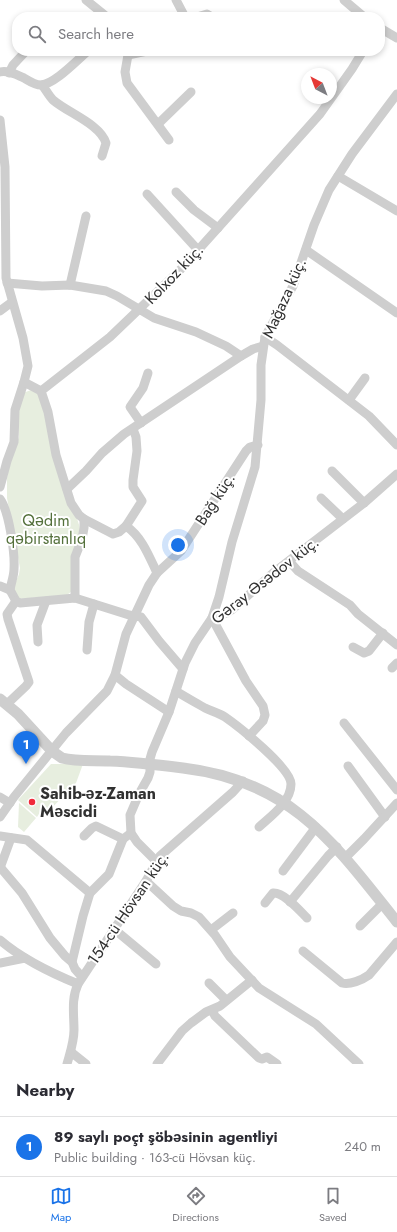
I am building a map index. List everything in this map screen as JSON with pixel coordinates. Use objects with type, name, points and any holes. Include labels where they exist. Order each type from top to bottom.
[{"type":"street","points":[[86,0],[101,12]]},
{"type":"street","points":[[176,0],[182,12]]},
{"type":"street","points":[[344,0],[358,12]]},
{"type":"street","points":[[385,31],[397,38]]},
{"type":"street","points":[[4,72],[21,56]]},
{"type":"street","points":[[4,72],[16,74],[33,83],[42,85],[52,81],[82,56]]},
{"type":"street","points":[[126,56],[125,72],[127,83],[169,140]]},
{"type":"street","name":"Kolxoz küç.","points":[[41,391],[110,337],[182,268],[320,114],[352,69],[359,56]]},
{"type":"street","points":[[42,85],[54,100],[101,134],[106,144],[102,156]]},
{"type":"street","points":[[158,124],[191,92]]},
{"type":"street","name":"Mağaza küç.","points":[[212,618],[220,597],[232,542],[255,467],[261,400],[261,365],[265,337],[293,286],[328,190],[352,154],[397,94]]},
{"type":"street","points":[[0,120],[5,168],[6,283],[23,338],[28,366],[15,410],[14,442],[3,466],[0,487]]},
{"type":"street","points":[[338,176],[397,211]]},
{"type":"street","points":[[176,192],[194,210],[218,228]]},
{"type":"street","points":[[147,194],[198,250]]},
{"type":"street","points":[[70,285],[86,216]]},
{"type":"street","points":[[306,250],[397,313]]},
{"type":"street","points":[[6,283],[42,286],[70,285],[106,291],[154,318],[196,332],[226,346],[241,356]]},
{"type":"street","points":[[0,312],[12,302]]},
{"type":"street","points":[[265,337],[369,416],[397,445]]},
{"type":"street","points":[[67,489],[102,453],[124,434],[241,356],[253,349],[263,346]]},
{"type":"street","points":[[141,423],[130,408],[143,388],[148,373]]},
{"type":"street","points":[[349,400],[365,378]]},
{"type":"street","points":[[24,382],[41,391],[48,412],[56,455],[71,503],[79,515],[84,519],[113,534],[119,532],[126,526],[142,501],[133,487],[132,480],[137,450],[136,437],[133,429]]},
{"type":"street","name":"Bağ küç.","points":[[0,817],[66,733],[107,691],[115,675],[126,634],[149,585],[157,573],[181,551],[246,451],[250,447],[258,445]]},
{"type":"street","points":[[332,471],[364,503]]},
{"type":"street","name":"Gəray Əsədov küç.","points":[[127,836],[132,809],[148,778],[152,752],[169,712],[183,668],[195,643],[212,618],[227,613],[233,609],[273,573],[364,503],[397,474]]},
{"type":"street","points":[[321,498],[343,519]]},
{"type":"street","points":[[0,500],[3,503],[10,526],[14,556],[14,569],[10,590],[16,601],[20,603],[75,598],[129,615],[141,617],[159,641],[183,668]]},
{"type":"street","points":[[75,598],[75,556],[82,539],[84,519]]},
{"type":"street","points":[[126,526],[138,536],[157,573]]},
{"type":"street","points":[[289,561],[298,571],[347,603],[397,646]]},
{"type":"street","points":[[0,586],[10,590]]},
{"type":"street","points":[[16,601],[7,614],[29,682],[26,686],[4,702],[18,714],[52,751],[58,756],[66,759],[112,761],[184,768],[213,773],[243,781],[258,787],[285,802],[316,826],[346,857],[397,922]]},
{"type":"street","points":[[38,642],[37,625],[46,601]]},
{"type":"street","points":[[87,650],[89,622],[94,604]]},
{"type":"street","points":[[212,618],[246,681],[263,706],[265,714],[263,721],[249,736]]},
{"type":"street","points":[[353,647],[364,653],[369,651],[383,633]]},
{"type":"street","points":[[115,675],[126,684],[169,712]]},
{"type":"street","points":[[176,691],[223,716],[249,736],[275,760],[290,777],[291,784],[285,802],[259,827]]},
{"type":"street","points":[[344,723],[397,790]]},
{"type":"street","points":[[348,766],[385,816]]},
{"type":"street","name":"154-cü Hövsan küç.","points":[[67,1064],[71,1052],[74,1030],[74,993],[80,980],[146,881],[156,861],[164,852],[233,792],[243,781]]},
{"type":"street","points":[[0,797],[10,803]]},
{"type":"street","points":[[346,857],[397,803]]},
{"type":"street","points":[[84,836],[96,826],[127,836],[138,842],[156,861]]},
{"type":"street","points":[[283,871],[316,826]]},
{"type":"street","points":[[0,836],[27,840],[90,893]]},
{"type":"street","points":[[72,962],[90,893],[110,874],[127,836]]},
{"type":"street","points":[[11,838],[0,868],[22,893],[50,938],[72,962],[80,980]]},
{"type":"street","points":[[290,902],[337,847]]},
{"type":"street","points":[[146,881],[173,906],[181,911],[191,912],[199,917],[211,930],[230,957],[260,988],[316,1024],[359,1064]]},
{"type":"street","points":[[265,903],[273,893],[276,892],[290,902],[307,918]]},
{"type":"street","points":[[360,926],[382,904]]},
{"type":"street","points":[[211,930],[233,913]]},
{"type":"street","points":[[114,929],[156,964]]},
{"type":"street","points":[[0,940],[25,958],[80,980]]},
{"type":"street","points":[[303,951],[342,983],[346,984],[369,976],[397,942]]},
{"type":"street","points":[[0,963],[25,958]]},
{"type":"street","points":[[156,1064],[182,1031],[198,1017],[220,1006],[252,980]]},
{"type":"street","points":[[209,983],[226,1000]]},
{"type":"street","points":[[212,1010],[215,1016],[258,1058],[262,1059],[267,1057],[277,1064]]},
{"type":"street","points":[[71,1052],[86,1064]]},
{"type":"green space","name":"Qədim qəbirstanlıq","points":[[31,390],[38,393],[80,528],[72,591],[67,595],[19,599],[13,589],[20,568],[7,498],[7,478],[10,461],[19,437],[17,409],[23,393]]},
{"type":"green space","points":[[51,764],[83,764],[76,783],[43,817],[39,814],[37,817],[18,800]]},
{"type":"green space","points":[[19,803],[36,818],[24,832],[18,827]]},
{"type":"place","name":"89 saylı poçt şöbəsinin agentliyi","points":[[26,764]]},
{"type":"place","name":"Sahib-əz-Zaman Məscidi","points":[[32,802]]}]
